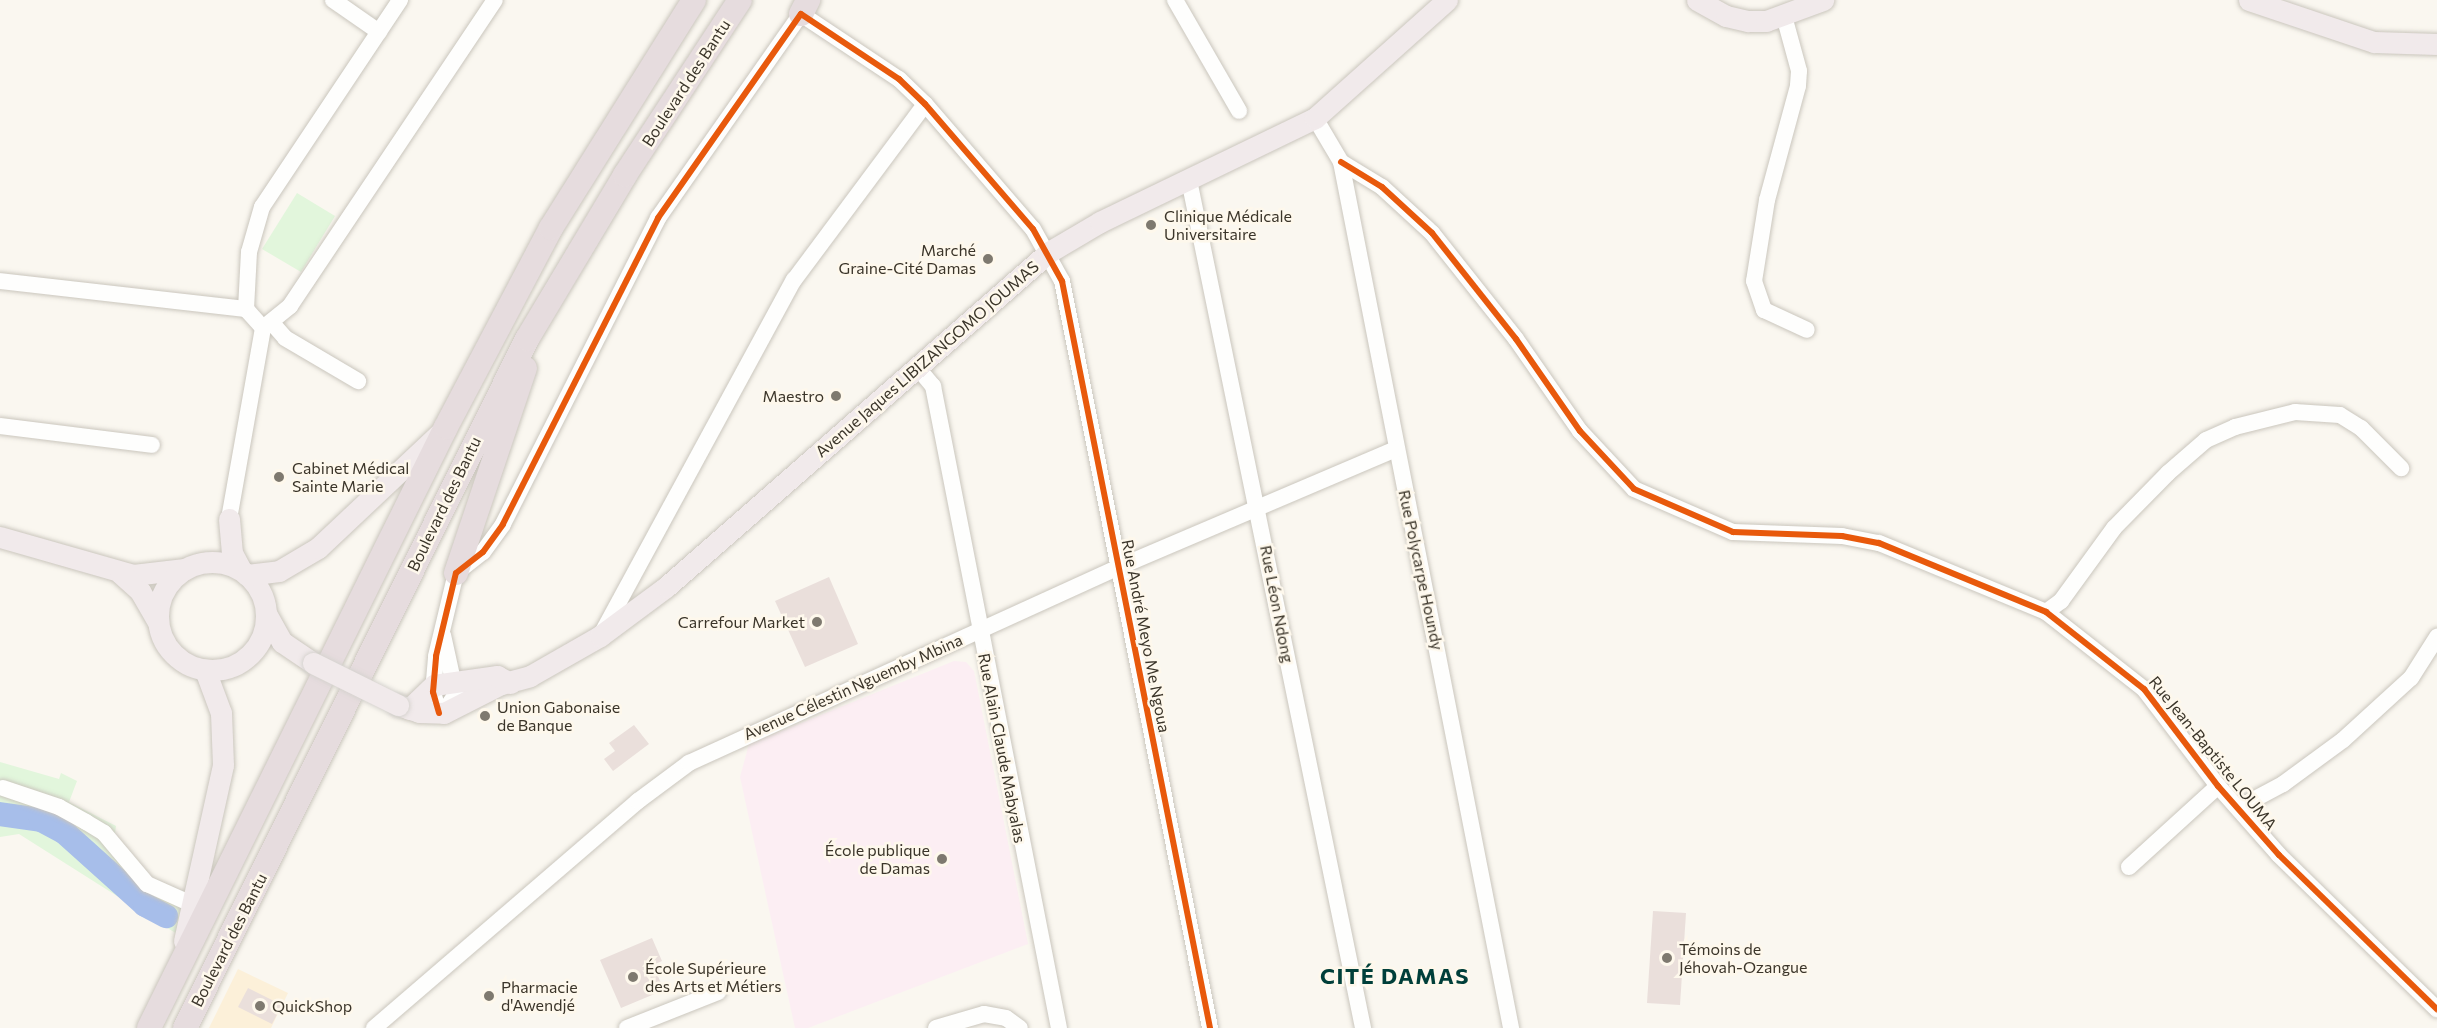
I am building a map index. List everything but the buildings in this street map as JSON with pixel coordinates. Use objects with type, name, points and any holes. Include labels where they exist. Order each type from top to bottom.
[{"type":"highway","name":"Boulevard des Bantu","points":[[149,1028],[446,428],[557,218],[694,0]]},
{"type":"highway","name":"Boulevard des Bantu","points":[[185,1028],[527,339],[625,176],[740,0]]},
{"type":"highway","points":[[456,573],[529,357],[527,339]]},
{"type":"main road","name":"Avenue Jaques LIBIZANGOMO JOUMAS","points":[[442,713],[511,684],[600,636],[666,587],[1049,252],[1315,118],[1447,0]]},
{"type":"main road","points":[[1697,0],[1726,16],[1748,21],[1784,16],[1823,0]]},
{"type":"main road","points":[[2249,0],[2374,42],[2437,44]]},
{"type":"main road","points":[[0,537],[120,573],[146,576],[194,566],[244,572],[279,571],[318,549],[446,428]]},
{"type":"main road","points":[[157,620],[164,590],[220,541],[229,519]]},
{"type":"main road","points":[[229,519],[232,553],[244,572],[260,589],[267,615],[277,637],[304,658],[403,707],[442,713]]},
{"type":"main road","points":[[120,573],[140,591],[157,620],[160,634],[178,659],[205,670],[244,661],[264,653],[304,658]]},
{"type":"main road","points":[[244,661],[261,641],[267,615]]},
{"type":"main road","points":[[173,976],[194,905],[223,765],[221,713],[205,670]]},
{"type":"main road","points":[[403,707],[444,683],[497,676],[511,684]]},
{"type":"street","points":[[333,0],[379,32]]},
{"type":"street","points":[[246,309],[249,252],[262,207],[400,0]]},
{"type":"street","points":[[229,519],[268,326],[309,279],[495,0]]},
{"type":"street","points":[[1175,0],[1239,111]]},
{"type":"street","points":[[442,713],[456,696],[444,683],[443,635],[456,573],[483,552],[503,524],[658,218],[804,7]]},
{"type":"street","name":"Rue André Meyo Me Ngoua","points":[[804,7],[899,79],[925,104],[1049,252],[1062,281],[1210,1028]]},
{"type":"street","points":[[1784,16],[1799,71],[1798,86],[1767,200],[1754,281],[1764,310],[1807,330]]},
{"type":"street","points":[[600,636],[794,280],[925,104]]},
{"type":"street","name":"Rue Polycarpe Houndy","points":[[1315,118],[1341,162],[1511,1028]]},
{"type":"street","name":"Rue Jean-Baptiste LOUMA","points":[[1341,162],[1382,187],[1432,233],[1522,347],[1580,431],[1634,489],[1733,532],[1842,536],[1879,543],[2046,612],[2144,689],[2218,786],[2238,808],[2320,897],[2437,1009]]},
{"type":"street","name":"Rue Léon Ndong","points":[[1189,180],[1363,1028]]},
{"type":"street","points":[[0,281],[246,309],[285,338],[358,381]]},
{"type":"street","name":"Rue Alain Claude Mabyalas","points":[[917,367],[933,386],[979,631],[1059,1028]]},
{"type":"street","points":[[2046,612],[2061,601],[2114,528],[2168,473],[2206,440],[2235,427],[2295,412],[2340,415],[2361,428],[2401,468]]},
{"type":"street","points":[[0,426],[152,445]]},
{"type":"street","name":"Avenue Célestin Nguemby Mbina","points":[[374,1028],[673,774],[717,749],[1119,567],[1258,510],[1396,449]]},
{"type":"street","points":[[476,517],[503,524]]},
{"type":"street","points":[[2238,808],[2283,784],[2343,740],[2411,678],[2437,637]]},
{"type":"street","points":[[2129,867],[2218,786]]},
{"type":"street","points":[[3,788],[59,807],[104,833],[147,885],[194,905]]},
{"type":"street","points":[[627,1028],[718,992]]},
{"type":"street","points":[[936,1028],[984,1014],[1006,1018],[1020,1028]]},
{"type":"shaded area","points":[[954,661],[966,662],[974,671],[1028,944],[808,1028],[795,1028],[740,777],[749,744]]},
{"type":"shaded area","points":[[238,969],[288,993],[271,1028],[209,1028]]},
{"type":"green space","points":[[297,193],[335,216],[301,272],[262,249]]},
{"type":"green space","points":[[0,762],[59,779],[61,773],[77,781],[69,802],[116,826],[112,856],[187,899],[177,934],[19,834],[0,837]]},
{"type":"waterway","points":[[0,814],[41,820],[64,832],[145,905],[166,916]]},
{"type":"cycle path","points":[[439,713],[433,692],[436,656],[456,573],[483,552],[503,524],[658,218],[801,14],[899,79],[925,104],[1033,229],[1062,281],[1210,1028]]},
{"type":"cycle path","points":[[1341,162],[1382,187],[1432,233],[1516,339],[1580,431],[1634,489],[1733,532],[1842,536],[1879,543],[2046,612],[2144,689],[2218,786],[2279,855],[2437,1009]]},
{"type":"place","name":"Clinique Médicale Universitaire","points":[[1151,225]]},
{"type":"place","name":"Marché Graine-Cité Damas","points":[[988,259]]},
{"type":"place","name":"Maestro","points":[[836,396]]},
{"type":"place","name":"Cabinet Médical Sainte Marie","points":[[279,477]]},
{"type":"place","name":"Carrefour Market","points":[[817,622]]},
{"type":"place","name":"Union Gabonaise de Banque","points":[[485,716]]},
{"type":"place","name":"École publique de Damas","points":[[942,859]]},
{"type":"place","name":"Témoins de Jéhovah-Ozangue","points":[[1667,958]]},
{"type":"place","name":"École Supérieure des Arts et Métiers","points":[[633,977]]},
{"type":"place","name":"Pharmacie d'Awendjé","points":[[489,996]]},
{"type":"place","name":"QuickShop","points":[[260,1006]]},
{"type":"district","name":"CITÉ DAMAS","points":[[1395,976]]}]
